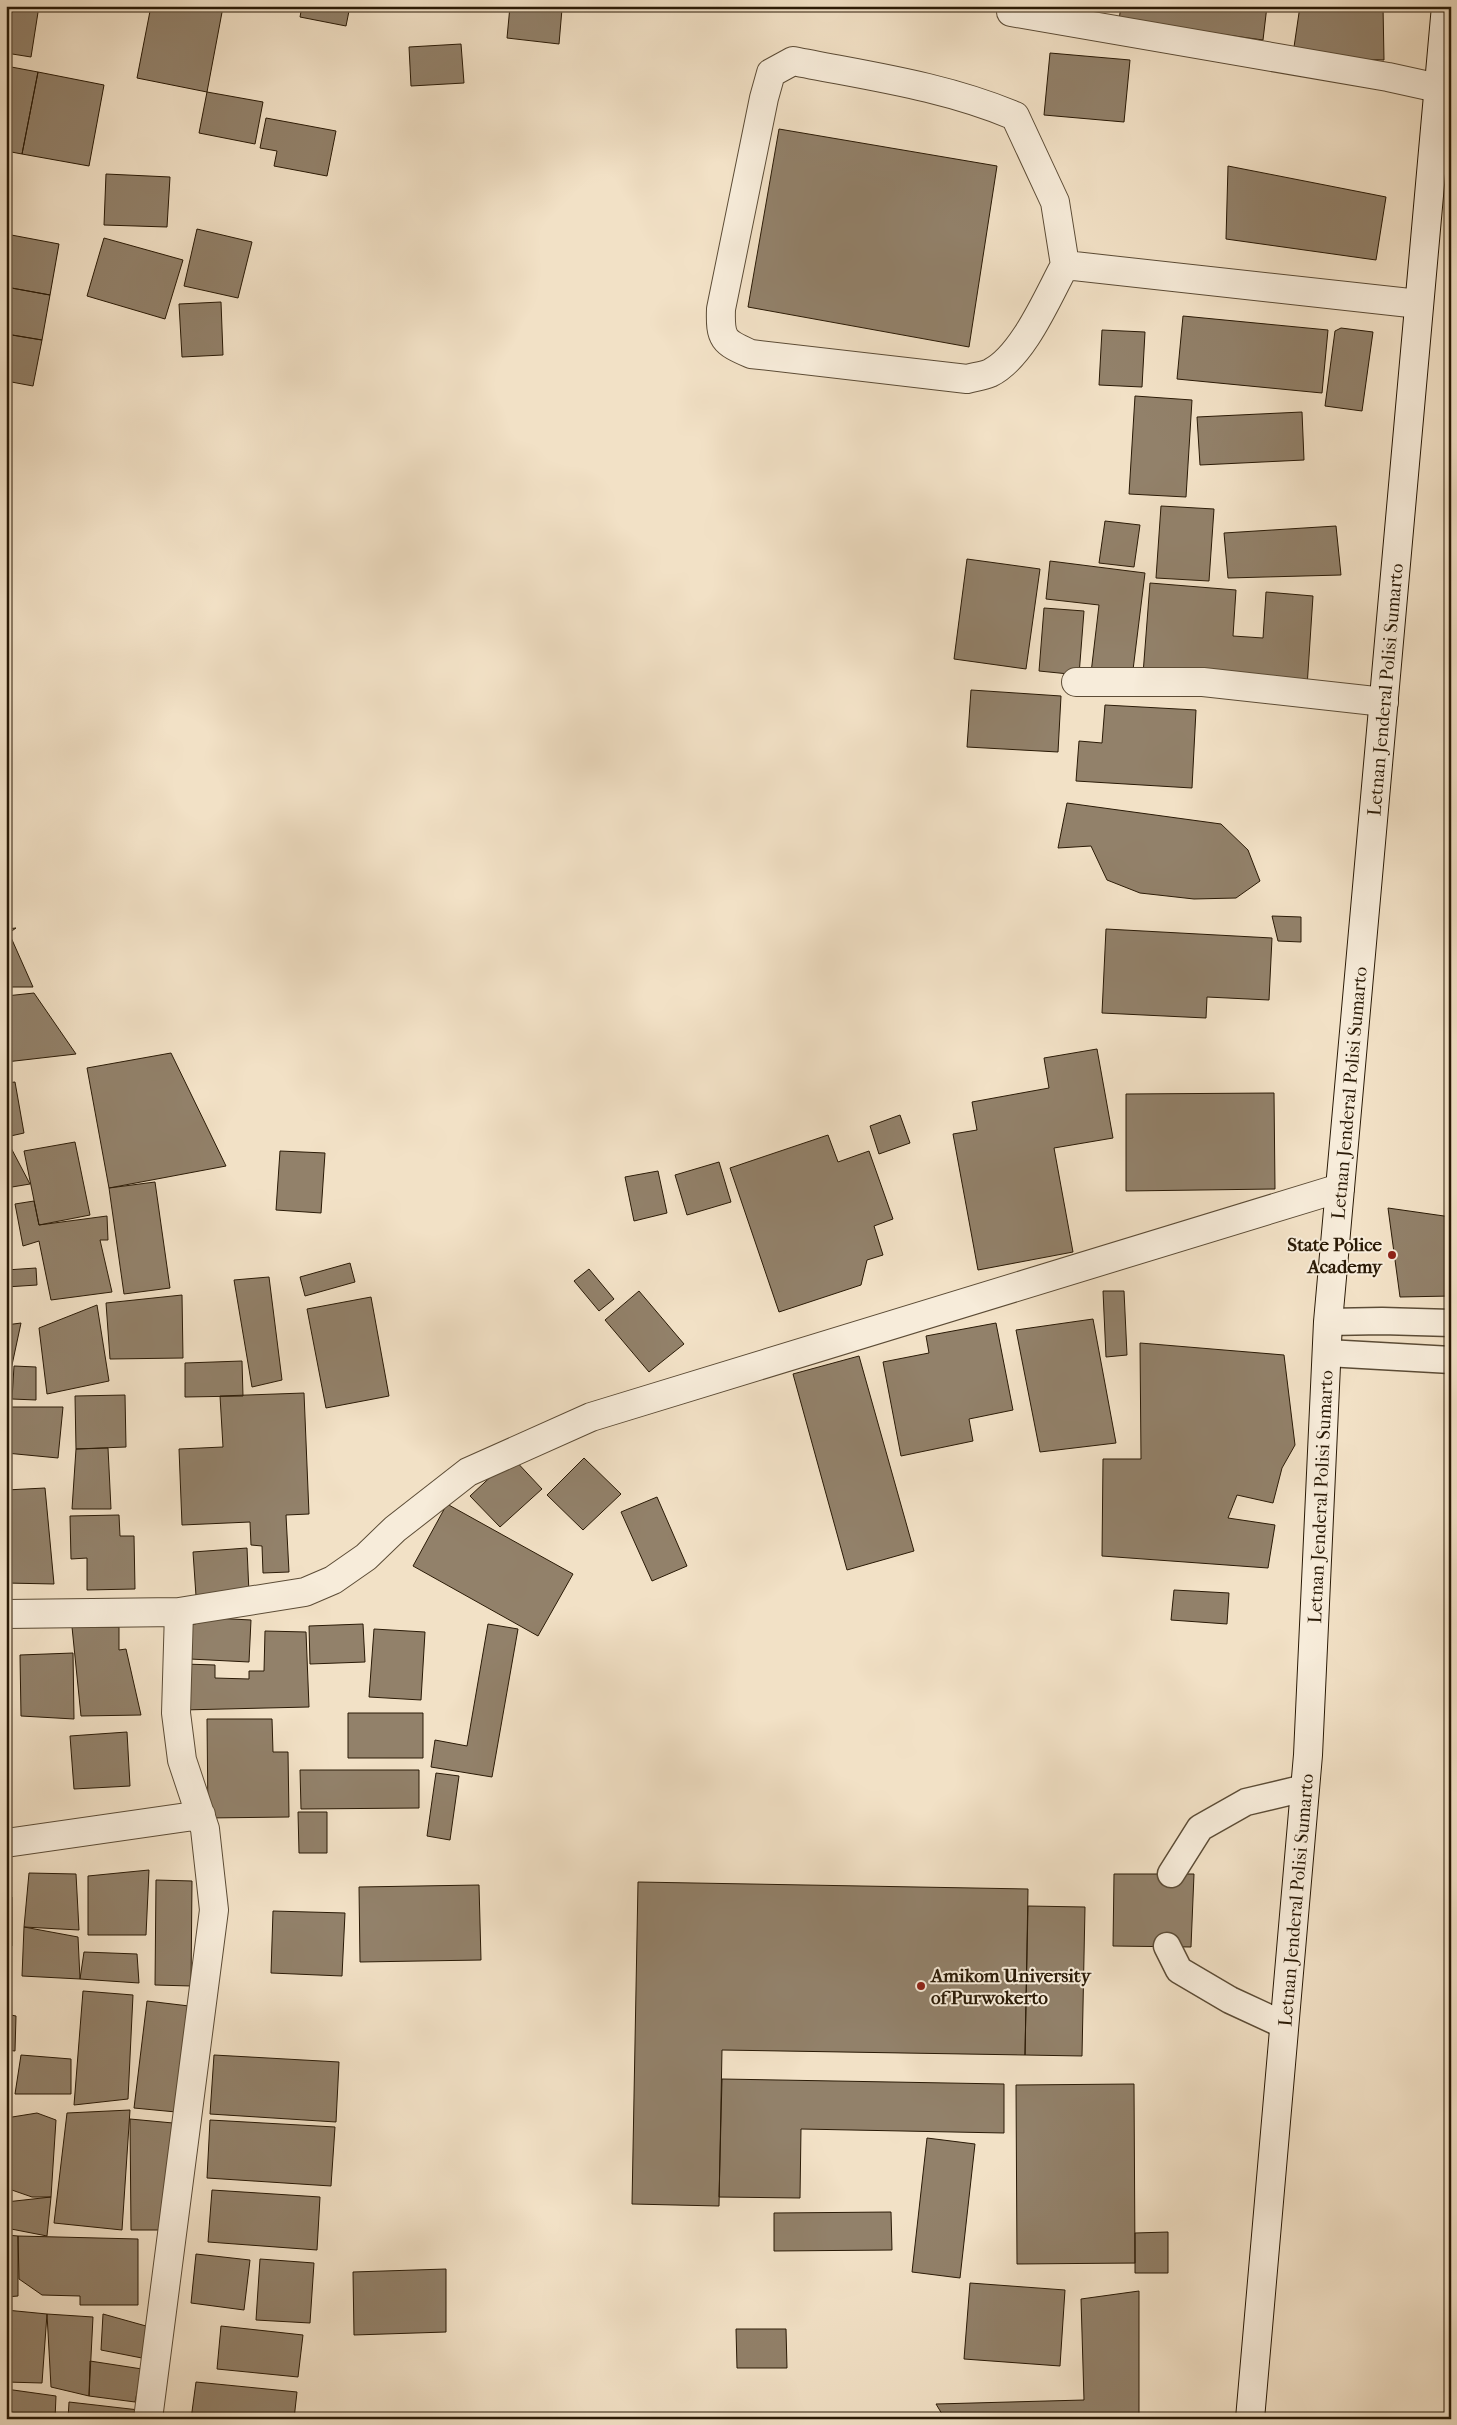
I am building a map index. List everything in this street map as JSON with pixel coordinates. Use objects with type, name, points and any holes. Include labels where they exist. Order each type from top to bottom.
[{"type":"street","name":"Letnan Jenderal Polisi Sumarto","points":[[1250,2419],[1305,1788],[1328,1322],[1446,6]]},
{"type":"street","points":[[1011,12],[1388,76],[1438,88]]},
{"type":"street","points":[[793,61],[938,89],[986,104],[1015,116],[1055,202],[1065,265],[1029,330],[1008,361],[990,373],[967,379],[751,354],[729,345],[720,332],[721,309],[764,98],[771,73],[793,61]]},
{"type":"street","points":[[1065,265],[1419,304]]},
{"type":"street","points":[[1076,682],[1204,682],[1384,702]]},
{"type":"street","points":[[6,1614],[179,1612],[305,1592],[333,1580],[366,1558],[395,1529],[468,1472],[591,1417],[1340,1188]]},
{"type":"street","points":[[148,2419],[214,1910],[206,1829],[182,1760],[176,1713],[179,1612]]},
{"type":"street","points":[[6,1843],[201,1815]]},
{"type":"lane","points":[[1328,1322],[1451,1323]]},
{"type":"lane","points":[[1327,1353],[1451,1360]]},
{"type":"lane","points":[[1171,1874],[1200,1828],[1246,1802],[1305,1788]]},
{"type":"lane","points":[[1167,1946],[1179,1970],[1230,2000],[1284,2025]]},
{"type":"building","points":[[6,6],[39,6],[31,57],[6,53]]},
{"type":"building","points":[[151,6],[223,7],[207,92],[137,78]]},
{"type":"building","points":[[302,6],[350,6],[346,26],[300,17]]},
{"type":"building","points":[[510,6],[562,9],[559,44],[507,38]]},
{"type":"building","points":[[1121,6],[1267,6],[1263,40],[1119,20]]},
{"type":"building","points":[[1300,6],[1383,6],[1384,60],[1346,59],[1294,47]]},
{"type":"building","points":[[461,44],[464,83],[411,86],[409,47]]},
{"type":"building","points":[[1050,53],[1130,60],[1124,122],[1044,115]]},
{"type":"building","points":[[6,66],[38,72],[22,154],[6,151]]},
{"type":"building","points":[[38,72],[104,85],[89,166],[22,154]]},
{"type":"building","points":[[207,92],[263,102],[255,144],[199,133]]},
{"type":"building","points":[[266,118],[336,131],[327,176],[274,166],[277,151],[260,148]]},
{"type":"building","points":[[779,129],[997,166],[969,347],[748,307]]},
{"type":"building","points":[[1228,166],[1386,197],[1376,260],[1226,239]]},
{"type":"building","points":[[106,174],[170,177],[167,227],[104,225]]},
{"type":"building","points":[[197,229],[252,242],[238,298],[184,286]]},
{"type":"building","points":[[6,234],[59,244],[50,295],[6,287]]},
{"type":"building","points":[[104,238],[183,260],[165,319],[87,296]]},
{"type":"building","points":[[6,287],[50,295],[42,340],[6,334]]},
{"type":"building","points":[[221,302],[223,355],[182,357],[179,304]]},
{"type":"building","points":[[1183,316],[1328,330],[1322,393],[1177,379]]},
{"type":"building","points":[[1341,328],[1373,332],[1362,411],[1325,406],[1335,331]]},
{"type":"building","points":[[1102,330],[1145,332],[1142,387],[1099,385]]},
{"type":"building","points":[[6,334],[42,340],[33,386],[6,381]]},
{"type":"building","points":[[1135,396],[1192,400],[1186,497],[1129,494]]},
{"type":"building","points":[[1302,412],[1304,460],[1200,465],[1197,417]]},
{"type":"building","points":[[1161,506],[1214,509],[1209,581],[1156,578]]},
{"type":"building","points":[[1105,521],[1140,525],[1134,567],[1099,563]]},
{"type":"building","points":[[1336,526],[1341,575],[1228,578],[1224,533]]},
{"type":"building","points":[[967,559],[1040,569],[1026,669],[954,659]]},
{"type":"building","points":[[1050,561],[1145,573],[1132,678],[1091,673],[1099,605],[1046,599]]},
{"type":"building","points":[[1150,583],[1236,590],[1233,636],[1263,638],[1266,592],[1313,596],[1307,687],[1143,674]]},
{"type":"building","points":[[1044,608],[1084,611],[1079,675],[1039,671]]},
{"type":"building","points":[[971,690],[1061,696],[1058,752],[967,747]]},
{"type":"building","points":[[1105,705],[1196,710],[1192,788],[1076,781],[1079,741],[1102,743]]},
{"type":"building","points":[[1067,803],[1221,824],[1248,850],[1260,881],[1236,898],[1194,899],[1140,893],[1107,880],[1091,846],[1058,848]]},
{"type":"building","points":[[1272,916],[1301,917],[1301,942],[1278,941]]},
{"type":"building","points":[[16,928],[9,933],[33,987],[6,987],[6,929]]},
{"type":"building","points":[[1106,929],[1272,938],[1269,1000],[1207,997],[1206,1018],[1102,1013]]},
{"type":"building","points":[[34,993],[76,1054],[6,1062],[6,996]]},
{"type":"building","points":[[1097,1049],[1113,1138],[1054,1148],[1073,1252],[978,1270],[953,1134],[977,1130],[972,1102],[1049,1088],[1044,1058]]},
{"type":"building","points":[[171,1053],[226,1166],[109,1188],[87,1068]]},
{"type":"building","points":[[15,1082],[24,1133],[6,1137],[6,1083]]},
{"type":"building","points":[[1274,1093],[1275,1189],[1126,1191],[1126,1094]]},
{"type":"building","points":[[900,1115],[910,1143],[879,1154],[870,1126]]},
{"type":"building","points":[[828,1135],[838,1162],[869,1151],[893,1219],[874,1226],[883,1255],[867,1260],[861,1285],[779,1312],[730,1168]]},
{"type":"building","points":[[75,1142],[90,1215],[39,1225],[24,1151]]},
{"type":"building","points":[[6,1146],[10,1146],[30,1184],[6,1188]]},
{"type":"building","points":[[280,1151],[325,1153],[321,1213],[276,1210]]},
{"type":"building","points":[[719,1162],[731,1202],[687,1215],[675,1175]]},
{"type":"building","points":[[658,1171],[667,1213],[634,1221],[625,1177]]},
{"type":"building","points":[[155,1182],[170,1288],[124,1294],[109,1188]]},
{"type":"building","points":[[34,1201],[39,1225],[107,1216],[108,1240],[100,1240],[112,1292],[51,1300],[39,1241],[23,1246],[15,1204]]},
{"type":"building","points":[[1388,1208],[1451,1217],[1451,1296],[1400,1297]]},
{"type":"building","points":[[350,1263],[355,1282],[305,1296],[300,1277]]},
{"type":"building","points":[[36,1268],[37,1285],[6,1287],[6,1270]]},
{"type":"building","points":[[589,1269],[614,1299],[599,1311],[574,1281]]},
{"type":"building","points":[[269,1277],[282,1380],[252,1387],[234,1280]]},
{"type":"building","points":[[639,1291],[684,1344],[649,1372],[605,1320]]},
{"type":"building","points":[[1103,1291],[1124,1291],[1127,1355],[1106,1357]]},
{"type":"building","points":[[182,1295],[183,1358],[110,1359],[106,1303]]},
{"type":"building","points":[[371,1297],[389,1396],[326,1408],[307,1309]]},
{"type":"building","points":[[97,1305],[109,1381],[47,1394],[39,1328]]},
{"type":"building","points":[[1093,1319],[1116,1443],[1040,1452],[1016,1330]]},
{"type":"building","points":[[21,1323],[6,1393],[6,1325]]},
{"type":"building","points":[[996,1323],[1013,1410],[969,1419],[973,1441],[901,1456],[883,1362],[929,1353],[926,1336]]},
{"type":"building","points":[[1140,1343],[1284,1355],[1295,1445],[1282,1468],[1273,1503],[1237,1495],[1228,1518],[1275,1525],[1268,1568],[1102,1556],[1103,1459],[1141,1459]]},
{"type":"building","points":[[859,1356],[914,1551],[847,1570],[793,1374]]},
{"type":"building","points":[[242,1361],[243,1396],[185,1397],[185,1363]]},
{"type":"building","points":[[14,1366],[36,1367],[36,1400],[12,1399]]},
{"type":"building","points":[[304,1393],[309,1514],[286,1515],[289,1572],[263,1573],[262,1546],[251,1545],[250,1522],[182,1525],[179,1449],[223,1447],[220,1396]]},
{"type":"building","points":[[125,1395],[126,1447],[76,1449],[75,1396]]},
{"type":"building","points":[[6,1407],[63,1407],[58,1458],[6,1453]]},
{"type":"building","points":[[108,1448],[111,1509],[72,1509],[76,1449]]},
{"type":"building","points":[[512,1457],[542,1489],[500,1527],[470,1496]]},
{"type":"building","points":[[584,1458],[621,1494],[583,1530],[547,1495]]},
{"type":"building","points":[[45,1488],[54,1584],[6,1583],[6,1490]]},
{"type":"building","points":[[657,1497],[687,1566],[652,1581],[621,1512]]},
{"type":"building","points":[[447,1504],[573,1574],[538,1636],[413,1566]]},
{"type":"building","points":[[119,1515],[120,1536],[134,1536],[135,1589],[87,1590],[87,1558],[71,1559],[70,1516]]},
{"type":"building","points":[[247,1548],[249,1593],[196,1596],[193,1552]]},
{"type":"building","points":[[1174,1590],[1229,1593],[1227,1624],[1171,1620]]},
{"type":"building","points":[[213,1618],[251,1620],[249,1662],[190,1659],[192,1625]]},
{"type":"building","points":[[363,1624],[365,1662],[310,1664],[309,1626]]},
{"type":"building","points":[[488,1624],[518,1629],[492,1777],[431,1767],[435,1740],[467,1746]]},
{"type":"building","points":[[72,1627],[119,1627],[119,1650],[126,1649],[141,1715],[81,1716]]},
{"type":"building","points":[[374,1629],[425,1632],[421,1700],[369,1697]]},
{"type":"building","points":[[265,1631],[306,1632],[309,1707],[182,1710],[184,1664],[215,1665],[215,1678],[249,1679],[249,1671],[264,1671]]},
{"type":"building","points":[[73,1653],[74,1719],[21,1716],[20,1655]]},
{"type":"building","points":[[7,1665],[11,1744],[6,1744]]},
{"type":"building","points":[[348,1713],[423,1713],[423,1758],[348,1758]]},
{"type":"building","points":[[207,1719],[272,1719],[273,1752],[288,1752],[289,1817],[208,1818]]},
{"type":"building","points":[[127,1732],[130,1786],[74,1789],[70,1736]]},
{"type":"building","points":[[300,1770],[419,1770],[419,1808],[301,1809]]},
{"type":"building","points":[[436,1773],[459,1776],[450,1840],[427,1836]]},
{"type":"building","points":[[298,1812],[327,1812],[327,1853],[299,1853]]},
{"type":"building","points":[[149,1870],[146,1935],[88,1935],[88,1876]]},
{"type":"building","points":[[29,1873],[76,1874],[79,1930],[24,1927]]},
{"type":"building","points":[[1114,1874],[1194,1874],[1191,1947],[1113,1946]]},
{"type":"building","points":[[156,1880],[192,1881],[191,1986],[155,1985]]},
{"type":"building","points":[[638,1882],[1028,1889],[1025,2055],[722,2050],[719,2206],[632,2204]]},
{"type":"building","points":[[479,1885],[481,1960],[360,1962],[359,1887]]},
{"type":"building","points":[[6,1897],[12,1897],[12,1946],[6,1945]]},
{"type":"building","points":[[1028,1906],[1085,1907],[1082,2056],[1025,2055]]},
{"type":"building","points":[[273,1911],[345,1913],[342,1976],[271,1973]]},
{"type":"building","points":[[24,1927],[78,1937],[80,1979],[22,1976]]},
{"type":"building","points":[[84,1952],[137,1954],[139,1983],[80,1979]]},
{"type":"building","points":[[83,1991],[133,1995],[128,2099],[74,2105]]},
{"type":"building","points":[[147,2001],[189,2006],[176,2112],[134,2108]]},
{"type":"building","points":[[6,2014],[16,2016],[15,2051],[6,2050]]},
{"type":"building","points":[[21,2055],[71,2059],[71,2094],[15,2094]]},
{"type":"building","points":[[214,2055],[339,2062],[336,2122],[210,2114]]},
{"type":"building","points":[[722,2079],[1004,2084],[1004,2133],[801,2129],[800,2198],[719,2197]]},
{"type":"building","points":[[1134,2084],[1135,2263],[1017,2264],[1016,2085]]},
{"type":"building","points":[[130,2110],[122,2230],[54,2223],[67,2113]]},
{"type":"building","points":[[37,2113],[56,2120],[51,2197],[32,2197],[6,2188],[6,2118]]},
{"type":"building","points":[[130,2119],[173,2123],[162,2230],[131,2230]]},
{"type":"building","points":[[210,2120],[335,2127],[331,2186],[207,2178]]},
{"type":"building","points":[[927,2138],[975,2144],[960,2278],[912,2272]]},
{"type":"building","points":[[212,2190],[320,2197],[317,2250],[208,2242]]},
{"type":"building","points":[[51,2197],[47,2236],[6,2228],[6,2202]]},
{"type":"building","points":[[891,2212],[892,2250],[774,2251],[774,2213]]},
{"type":"building","points":[[1168,2232],[1168,2273],[1135,2273],[1135,2233]]},
{"type":"building","points":[[6,2235],[18,2236],[18,2296],[6,2297]]},
{"type":"building","points":[[18,2236],[138,2239],[138,2305],[80,2305],[80,2296],[42,2295],[19,2279]]},
{"type":"building","points":[[196,2254],[250,2260],[244,2310],[191,2303]]},
{"type":"building","points":[[260,2259],[314,2263],[310,2323],[256,2320]]},
{"type":"building","points":[[446,2269],[446,2332],[354,2335],[353,2272]]},
{"type":"building","points":[[970,2283],[1065,2290],[1060,2366],[964,2359]]},
{"type":"building","points":[[1139,2291],[1139,2419],[945,2419],[936,2404],[1084,2400],[1081,2299]]},
{"type":"building","points":[[6,2310],[47,2314],[42,2383],[6,2382]]},
{"type":"building","points":[[47,2314],[93,2317],[89,2396],[51,2387]]},
{"type":"building","points":[[103,2314],[146,2326],[147,2359],[101,2350]]},
{"type":"building","points":[[221,2326],[303,2335],[298,2377],[217,2369]]},
{"type":"building","points":[[736,2329],[786,2329],[787,2368],[737,2368]]},
{"type":"building","points":[[90,2361],[142,2369],[135,2402],[89,2396]]},
{"type":"building","points":[[196,2382],[297,2392],[294,2419],[191,2419]]},
{"type":"building","points":[[6,2389],[56,2396],[55,2419],[6,2419]]},
{"type":"building","points":[[69,2402],[139,2410],[138,2419],[68,2419]]},
{"type":"place","name":"State Police Academy","points":[[1392,1255]]},
{"type":"place","name":"Amikom University of Purwokerto","points":[[921,1986]]}]
